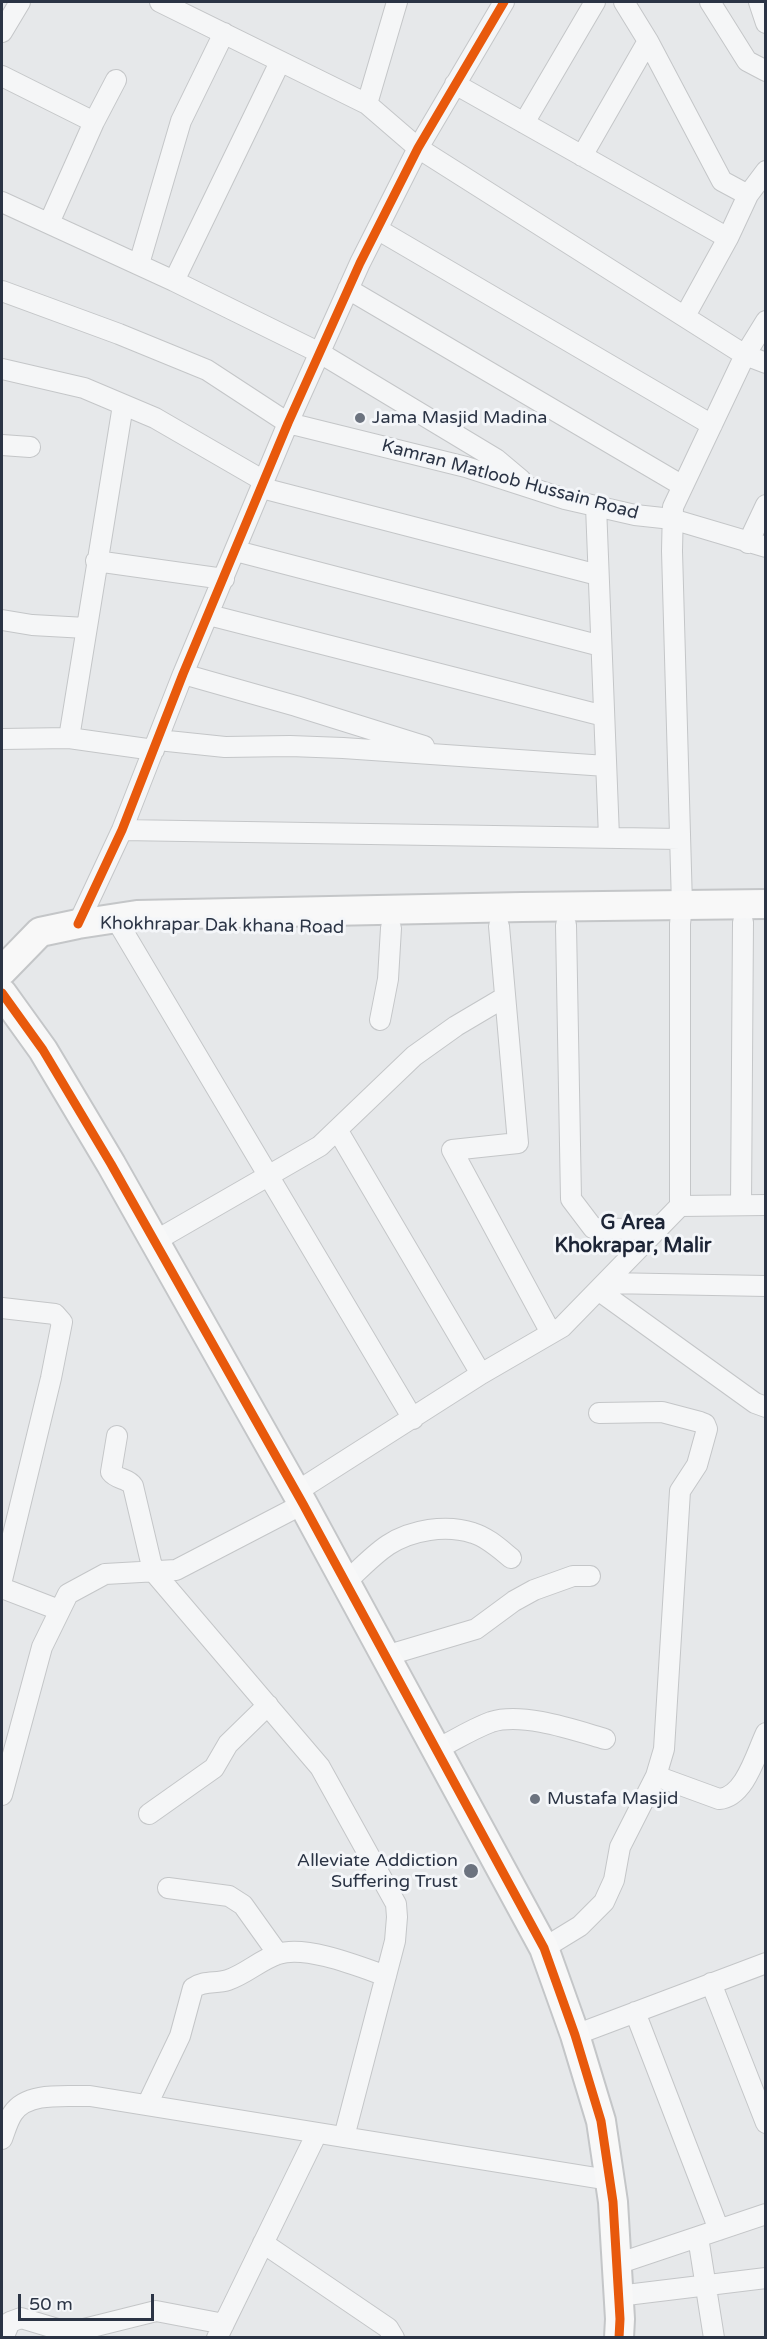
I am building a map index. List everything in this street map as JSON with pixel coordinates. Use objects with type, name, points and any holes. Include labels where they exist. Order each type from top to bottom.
[{"type":"street","points":[[2,32],[20,2]]},
{"type":"street","points":[[160,2],[367,104],[418,148],[746,355],[765,363]]},
{"type":"street","points":[[367,104],[397,2]]},
{"type":"street","points":[[2,971],[40,932],[78,924],[122,830],[183,674],[288,423],[348,289],[418,148],[504,2]]},
{"type":"street","points":[[524,123],[595,2]]},
{"type":"street","points":[[624,2],[648,42],[722,181],[748,195]]},
{"type":"street","points":[[710,2],[747,61],[765,71]]},
{"type":"street","points":[[759,2],[765,23]]},
{"type":"street","points":[[140,264],[181,121],[224,33]]},
{"type":"street","points":[[582,156],[648,42]]},
{"type":"street","points":[[174,281],[280,62]]},
{"type":"street","points":[[2,76],[94,122]]},
{"type":"street","points":[[49,223],[94,122],[116,80]]},
{"type":"street","points":[[455,84],[728,238]]},
{"type":"street","points":[[685,316],[728,238],[748,195],[765,171]]},
{"type":"street","points":[[2,202],[140,264],[320,353],[496,459],[530,488]]},
{"type":"street","points":[[377,229],[712,425]]},
{"type":"street","points":[[348,289],[683,486]]},
{"type":"street","name":"Kamran Matloob Hussain Road","points":[[2,291],[119,334],[207,370],[288,423],[466,467],[596,506],[634,515],[672,519],[757,545]]},
{"type":"street","points":[[2,1796],[42,1647],[68,1594],[105,1574],[176,1570],[300,1498],[481,1374],[562,1327],[680,1206],[681,914],[673,507],[746,355],[765,321]]},
{"type":"street","points":[[2,369],[84,388],[155,418],[263,485],[598,575]]},
{"type":"street","points":[[69,738],[123,405]]},
{"type":"street","points":[[2,445],[30,447]]},
{"type":"street","points":[[757,545],[765,505]]},
{"type":"street","points":[[596,506],[609,837]]},
{"type":"street","points":[[236,551],[601,646]]},
{"type":"street","points":[[96,561],[224,579]]},
{"type":"street","points":[[209,615],[604,716]]},
{"type":"street","points":[[2,620],[32,625],[86,628]]},
{"type":"street","points":[[183,674],[296,706],[455,756]]},
{"type":"street","points":[[2,739],[69,738],[155,745],[290,746],[606,766]]},
{"type":"street","points":[[122,830],[680,839]]},
{"type":"street","name":"Khokhrapar Dak khana Road","points":[[78,924],[182,928],[566,925],[765,904]]},
{"type":"street","name":"Khokhrapar Dak khana Road","points":[[78,924],[137,915],[681,914],[754,922]]},
{"type":"street","points":[[741,1205],[754,922]]},
{"type":"street","points":[[566,925],[570,1199],[593,1228],[657,1230]]},
{"type":"street","points":[[120,926],[413,1419]]},
{"type":"street","points":[[499,926],[518,1143],[452,1150],[551,1333]]},
{"type":"street","points":[[380,1020],[388,979],[391,928]]},
{"type":"street","points":[[2,993],[43,1050],[155,1241],[300,1498],[544,1948],[575,2035],[601,2121],[609,2180],[619,2337]]},
{"type":"street","points":[[155,1241],[320,1146],[414,1056],[456,1026],[505,997]]},
{"type":"street","points":[[338,1131],[481,1374]]},
{"type":"street","points":[[680,1206],[765,1205]]},
{"type":"street","points":[[602,1287],[765,1286]]},
{"type":"street","points":[[602,1287],[755,1403],[765,1407]]},
{"type":"street","points":[[2,1308],[55,1314],[62,1322],[51,1378],[2,1580]]},
{"type":"street","points":[[544,1948],[580,1926],[604,1902],[614,1880],[620,1846],[656,1776],[664,1749],[680,1491],[698,1465],[707,1429],[705,1424],[700,1422],[662,1412],[599,1413]]},
{"type":"street","points":[[117,1436],[111,1472],[134,1486],[153,1571],[320,1767],[396,1904],[395,1941],[344,2137]]},
{"type":"street","points":[[346,1582],[387,1546],[405,1536],[425,1531],[451,1529],[473,1533],[495,1545],[511,1558]]},
{"type":"street","points":[[385,1656],[476,1629],[508,1605],[534,1590],[573,1576],[590,1576]]},
{"type":"street","points":[[2,1588],[59,1610]]},
{"type":"street","points":[[149,1814],[214,1768],[228,1744],[267,1706]]},
{"type":"street","points":[[437,1749],[484,1725],[507,1719],[564,1728],[605,1739]]},
{"type":"street","points":[[656,1776],[719,1799],[725,1799],[741,1787],[765,1733]]},
{"type":"street","points":[[168,1888],[229,1896],[236,1900],[243,1905],[278,1954]]},
{"type":"street","points":[[147,2105],[180,2036],[193,1988],[201,1983],[228,1980],[278,1954],[297,1952],[335,1959],[386,1976]]},
{"type":"street","points":[[575,2035],[765,1963]]},
{"type":"street","points":[[711,1983],[765,2123]]},
{"type":"street","points":[[635,2012],[719,2230]]},
{"type":"street","points":[[2,2139],[12,2114],[20,2105],[32,2100],[90,2096],[609,2180]]},
{"type":"street","points":[[3,2337],[10,2322],[21,2318],[61,2330],[80,2330],[156,2311],[221,2331],[317,2133]]},
{"type":"street","points":[[616,2264],[765,2214]]},
{"type":"street","points":[[698,2236],[714,2337]]},
{"type":"street","points":[[263,2243],[388,2328],[394,2337]]},
{"type":"street","points":[[618,2296],[765,2278]]},
{"type":"cycle path","points":[[78,924],[122,830],[183,674],[288,423],[360,263],[418,148],[504,2]]},
{"type":"cycle path","points":[[2,993],[43,1050],[111,1164],[303,1504],[544,1948],[575,2035],[601,2121],[613,2202],[620,2319],[619,2338]]},
{"type":"place","name":"Jama Masjid Madina","points":[[360,418]]},
{"type":"place","name":"Mustafa Masjid","points":[[535,1799]]},
{"type":"place","name":"Alleviate Addiction Suffering Trust","points":[[471,1871]]},
{"type":"district","name":"G Area Khokrapar, Malir","points":[[633,1236]]}]
